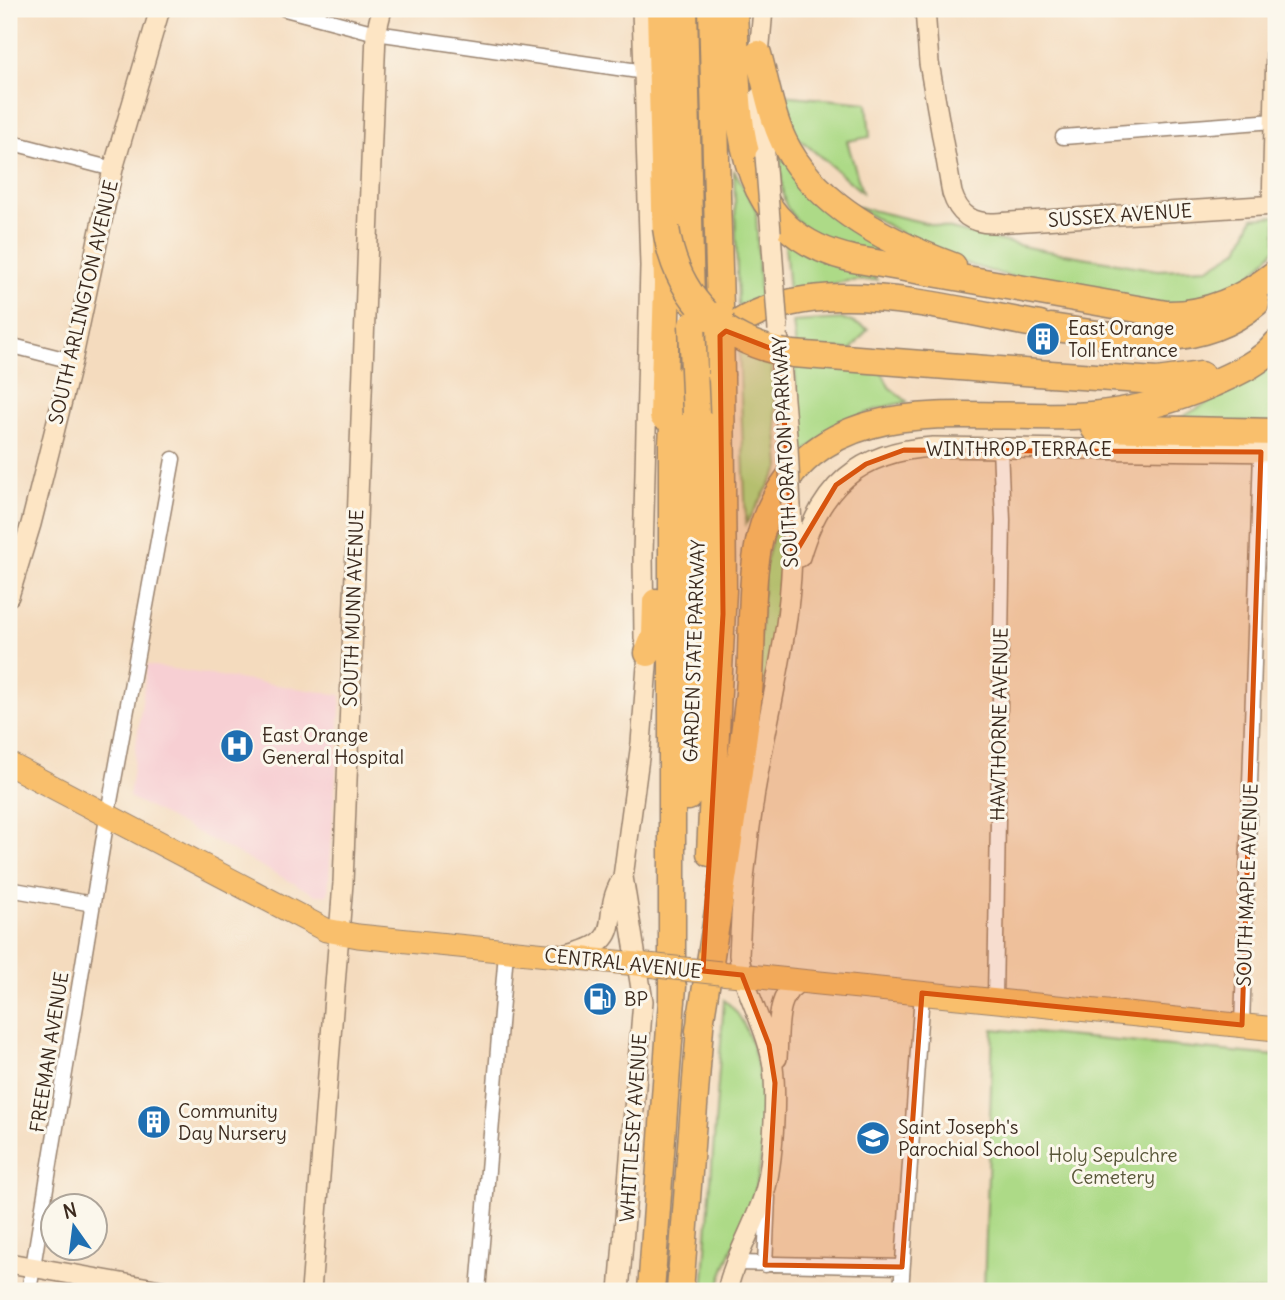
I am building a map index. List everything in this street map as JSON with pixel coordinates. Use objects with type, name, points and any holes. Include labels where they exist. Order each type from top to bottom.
[{"type":"highway","points":[[648,653],[655,635],[667,322],[660,9]]},
{"type":"highway","name":"GARDEN STATE PARKWAY","points":[[651,1291],[695,686],[698,591],[696,414],[684,9]]},
{"type":"highway","name":"GARDEN STATE PARKWAY","points":[[680,1291],[722,656],[724,492],[712,9]]},
{"type":"highway","points":[[734,9],[743,148],[759,192],[783,223],[812,244],[844,257],[1156,313],[1186,314],[1237,299],[1276,272]]},
{"type":"highway","points":[[758,54],[784,142],[803,171],[840,205],[874,229],[935,258],[983,276],[1063,296]]},
{"type":"highway","points":[[666,228],[674,266],[692,299],[716,324],[753,345],[793,354],[1146,382],[1184,379],[1234,362],[1267,341],[1276,342]]},
{"type":"highway","points":[[672,1002],[672,443],[677,404],[687,380],[706,351],[730,328],[763,312],[805,300],[883,299],[1045,326],[1137,337],[1186,336],[1220,326],[1240,316],[1276,282]]},
{"type":"highway","points":[[699,1031],[748,702],[759,543],[764,523],[778,493],[818,451],[869,425],[920,415],[1032,416],[1112,413],[1167,401],[1227,377],[1261,358],[1276,342]]},
{"type":"highway","points":[[1032,416],[1057,426],[1271,445]]},
{"type":"main road","name":"SOUTH ARLINGTON AVENUE","points":[[9,596],[31,524],[72,361],[113,169],[160,9]]},
{"type":"main road","name":"SOUTH MUNN AVENUE","points":[[312,1291],[340,934],[376,33],[382,9]]},
{"type":"main road","points":[[558,957],[590,948],[604,939],[612,919],[614,893],[623,877],[641,743],[648,653],[643,597],[650,305],[642,9]]},
{"type":"main road","name":"SOUTH ORATON PARKWAY","points":[[763,9],[758,54],[788,447],[793,581],[782,662],[755,793],[740,948],[732,974],[769,1045],[775,1083]]},
{"type":"main road","name":"SUSSEX AVENUE","points":[[925,9],[929,63],[952,192],[964,216],[982,223],[995,223],[1274,205]]},
{"type":"main road","points":[[1274,205],[1276,51]]},
{"type":"main road","name":"WINTHROP TERRACE","points":[[793,581],[807,530],[818,507],[836,485],[858,469],[884,456],[914,448],[1271,445]]},
{"type":"main road","name":"CENTRAL AVENUE","points":[[9,764],[107,818],[311,923],[340,934],[1276,1029]]},
{"type":"main road","points":[[623,877],[648,966]]},
{"type":"main road","name":"WHITTLESEY AVENUE","points":[[619,1291],[648,966]]},
{"type":"main road","points":[[727,1291],[762,1202],[769,1171],[784,997],[791,986],[804,981]]},
{"type":"main road","points":[[9,1263],[166,1291]]},
{"type":"street","points":[[285,9],[376,33],[645,72]]},
{"type":"street","points":[[1063,137],[1274,121]]},
{"type":"street","points":[[9,142],[113,169]]},
{"type":"street","points":[[9,345],[72,361]]},
{"type":"street","name":"SOUTH MAPLE AVENUE","points":[[1242,1026],[1271,445]]},
{"type":"street","name":"HAWTHORNE AVENUE","points":[[995,1000],[1003,520],[1000,447]]},
{"type":"street","name":"FREEMAN AVENUE","points":[[29,1291],[107,818],[150,571],[173,458]]},
{"type":"street","points":[[9,889],[93,904]]},
{"type":"street","points":[[478,1291],[506,952]]},
{"type":"street","points":[[901,1291],[922,993]]},
{"type":"street","points":[[765,1265],[769,1171]]},
{"type":"street","points":[[736,1263],[902,1267]]},
{"type":"highlighted area","points":[[726,331],[780,352],[793,557],[836,485],[866,464],[904,450],[1261,452],[1242,1025],[922,993],[902,1267],[765,1265],[775,1083],[769,1045],[742,975],[703,971],[723,614],[720,336]]},
{"type":"shaded area","name":"East Orange General Hospital","points":[[147,665],[341,695],[328,895],[316,895],[129,797]]},
{"type":"green space","points":[[781,95],[867,103],[870,137],[847,141],[862,192],[789,130]]},
{"type":"green space","points":[[780,156],[899,257],[838,245],[823,239],[798,221],[785,204]]},
{"type":"green space","points":[[734,170],[756,209],[760,298],[738,306]]},
{"type":"green space","points":[[854,206],[1031,248],[1157,270],[1208,268],[1239,249],[1253,218],[1276,216],[1276,248],[1245,281],[1216,298],[1182,304],[1151,303],[1074,291],[966,264],[921,244]]},
{"type":"green space","points":[[784,231],[866,268],[877,280],[847,281],[789,293]]},
{"type":"green space","points":[[844,319],[868,329],[851,350],[796,348],[793,322]]},
{"type":"green space","points":[[739,347],[771,358],[780,467],[746,524]]},
{"type":"green space","points":[[794,362],[880,368],[889,387],[908,402],[864,414],[828,434],[803,453]]},
{"type":"green space","points":[[1276,365],[1276,423],[1175,421]]},
{"type":"green space","points":[[781,504],[779,579],[761,704],[756,702],[764,570]]},
{"type":"green space","points":[[724,1000],[738,1015],[749,1036],[756,1061],[761,1089],[762,1144],[755,1190],[717,1291],[703,1291]]},
{"type":"green space","name":"Holy Sepulchre Cemetery","points":[[993,1029],[1276,1056],[1276,1291],[984,1291]]},
{"type":"place","name":"East Orange Toll Entrance","points":[[1043,339]]},
{"type":"place","name":"East Orange General Hospital","points":[[237,746]]},
{"type":"place","name":"BP","points":[[600,999]]},
{"type":"place","name":"Community Day Nursery","points":[[154,1122]]},
{"type":"place","name":"Saint Joseph's Parochial School","points":[[873,1138]]}]
